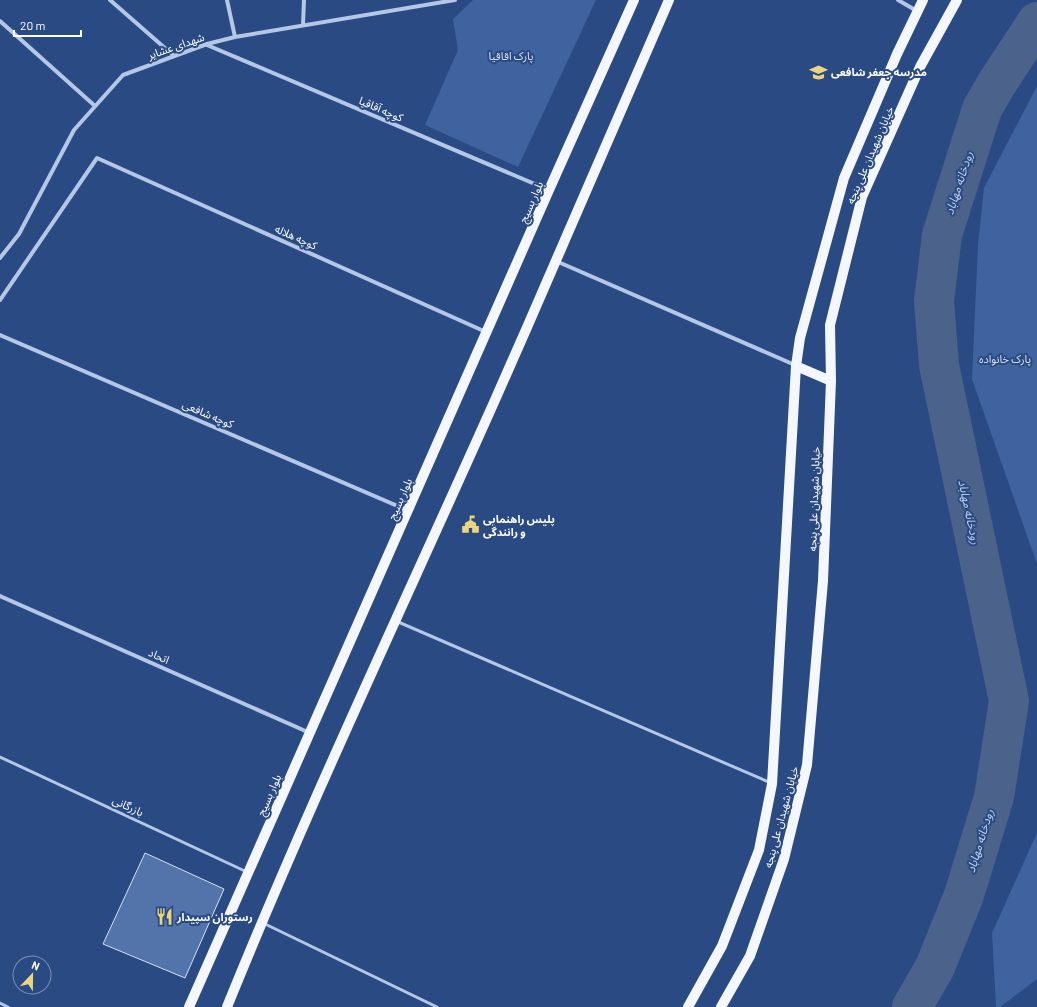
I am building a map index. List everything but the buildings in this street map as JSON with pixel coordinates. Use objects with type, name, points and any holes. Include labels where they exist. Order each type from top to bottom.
[{"type":"main road","name":"بلوار بسیج","points":[[189,1007],[634,0]]},
{"type":"main road","points":[[227,1007],[261,922],[394,621],[495,399],[669,0]]},
{"type":"main road","name":"خیابان شهیدان علی پنجه","points":[[688,1007],[722,946],[759,850],[772,784],[796,366],[800,338],[844,178],[896,54],[923,0]]},
{"type":"main road","name":"خیابان شهیدان علی پنجه","points":[[721,1007],[750,956],[784,859],[807,765],[823,581],[831,381],[830,325],[862,197],[920,67],[957,0]]},
{"type":"main road","points":[[796,366],[831,381]]},
{"type":"street","points":[[110,0],[174,56]]},
{"type":"street","points":[[227,0],[235,37]]},
{"type":"street","points":[[303,26],[304,0]]},
{"type":"street","name":"شهدای عشایر","points":[[0,258],[19,234],[74,130],[123,75],[207,44],[235,37],[455,0]]},
{"type":"street","points":[[898,0],[917,11]]},
{"type":"street","points":[[0,21],[95,106]]},
{"type":"street","name":"کوچه آقاقیا","points":[[207,44],[549,190]]},
{"type":"street","name":"کوچه هلاله","points":[[0,300],[97,158],[487,332]]},
{"type":"street","points":[[555,261],[796,366]]},
{"type":"street","name":"کوچه شافعی","points":[[0,335],[408,510]]},
{"type":"street","name":"اتحاد","points":[[0,596],[310,733]]},
{"type":"lane","points":[[394,621],[772,784]]},
{"type":"lane","name":"بازرگانی","points":[[0,756],[248,872]]},
{"type":"lane","points":[[261,922],[437,1007]]},
{"type":"lane","points":[[0,1003],[8,1007]]},
{"type":"green space","name":"پارک اقاقیا","points":[[473,0],[596,0],[518,167],[425,125],[458,50],[453,19]]},
{"type":"green space","name":"پارک خانواده","points":[[1037,86],[1037,564],[972,379],[978,245],[984,188]]},
{"type":"green space","points":[[1037,833],[1037,979],[1000,1007],[996,1007],[992,933]]},
{"type":"waterway","name":"رودخانه مهاباد","points":[[912,1007],[935,967],[964,895],[994,797],[1009,701],[939,365],[934,301],[942,235],[982,109],[997,83],[1037,22]]},
{"type":"place","name":"مدرسه جعفر شافعی","points":[[818,72]]},
{"type":"place","name":"پلیس راهنمایی و رانندگی","points":[[470,525]]},
{"type":"place","name":"رستوران سپیدار","points":[[164,917]]}]
